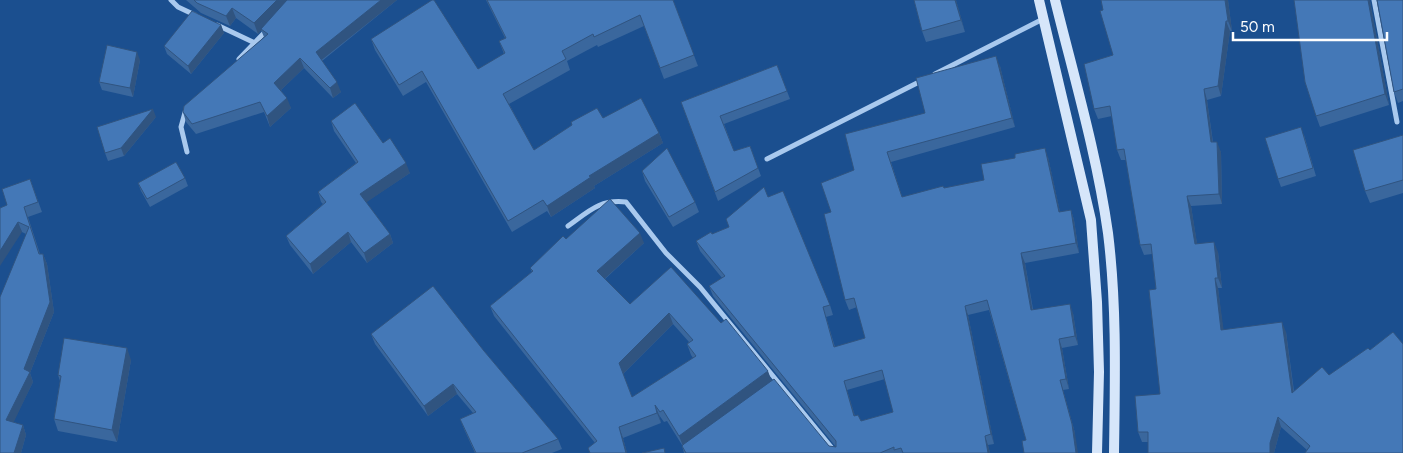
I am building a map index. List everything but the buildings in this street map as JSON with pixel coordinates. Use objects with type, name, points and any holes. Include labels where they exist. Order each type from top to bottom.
[{"type":"main road","points":[[1040,0],[1091,220],[1098,310],[1097,453]]},
{"type":"main road","points":[[1055,0],[1097,173],[1108,233],[1115,334],[1114,453]]},
{"type":"street","points":[[171,0],[178,7],[201,18]]},
{"type":"street","points":[[1374,0],[1397,122]]},
{"type":"street","points":[[767,160],[1044,19]]},
{"type":"street","points":[[209,22],[255,43]]},
{"type":"street","points":[[236,62],[269,28]]},
{"type":"street","points":[[187,152],[181,127],[184,111],[189,107]]},
{"type":"street","points":[[568,226],[597,205],[611,200],[626,202],[666,252],[700,287],[836,453]]},
{"type":"street","points":[[770,389],[778,383]]}]
